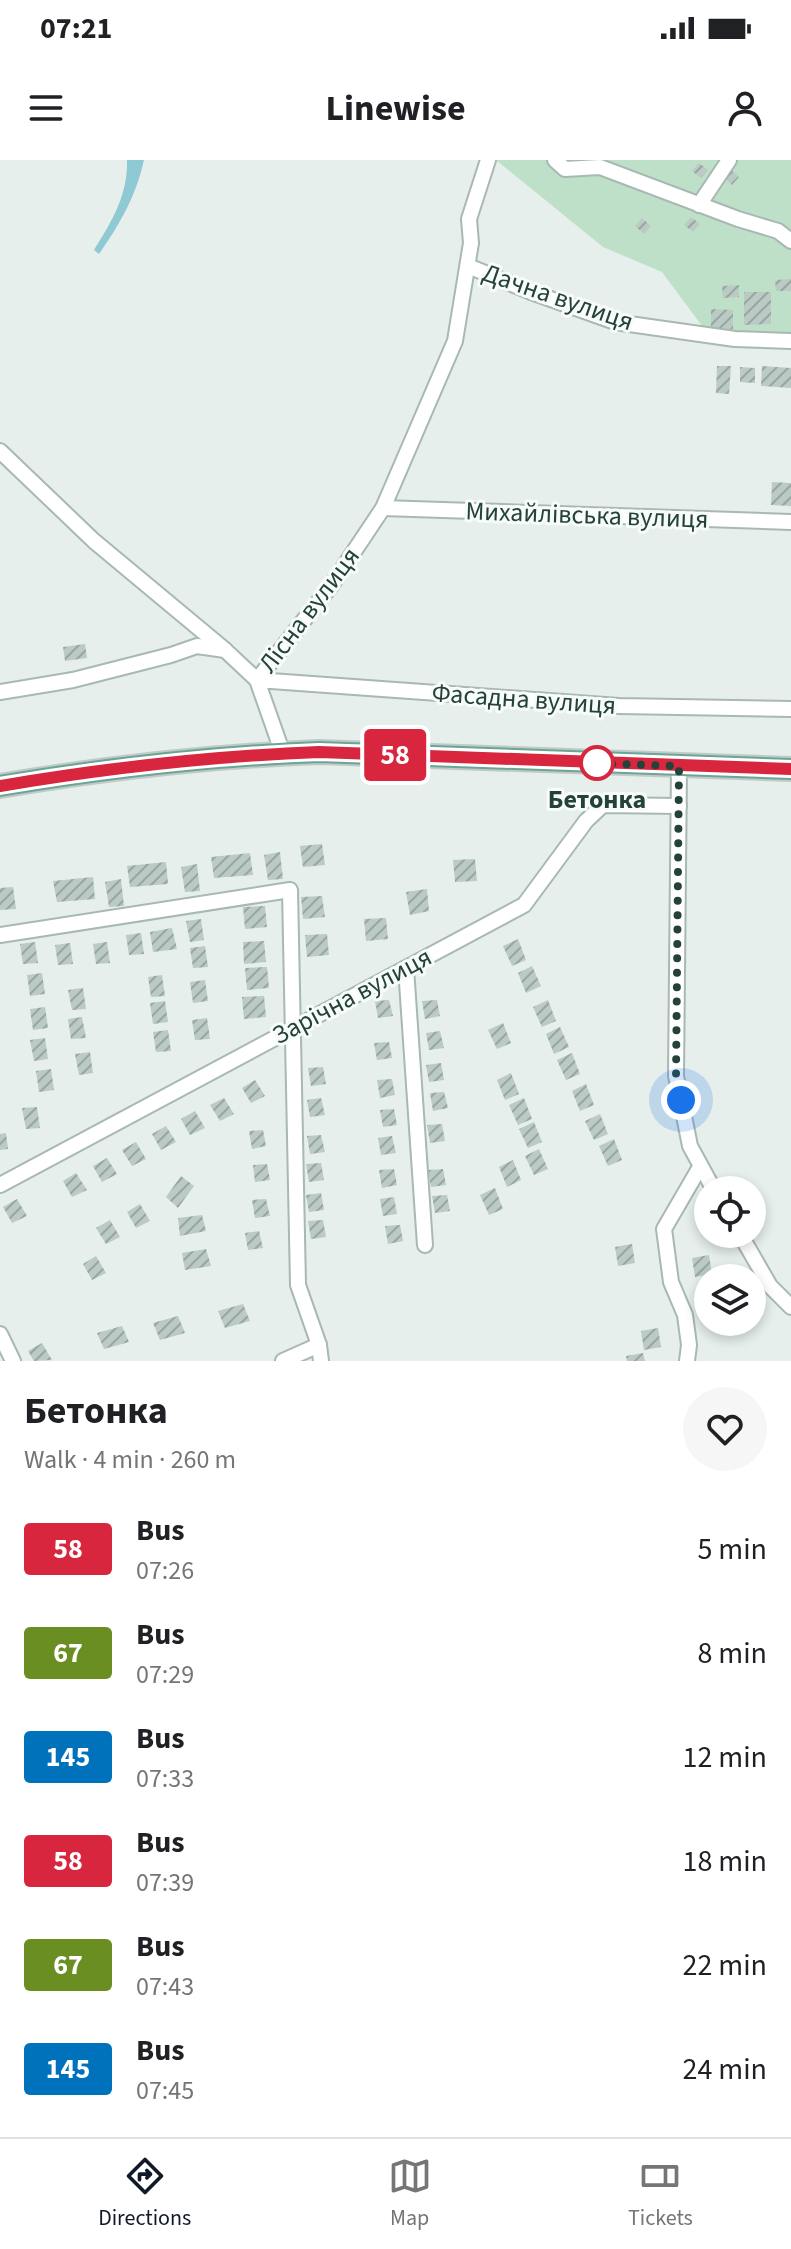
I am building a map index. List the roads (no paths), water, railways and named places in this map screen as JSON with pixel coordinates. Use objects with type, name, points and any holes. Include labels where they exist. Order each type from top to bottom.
[{"type":"main road","points":[[0,786],[169,762],[319,752],[791,769]]},
{"type":"street","name":"Лісна вулиця","points":[[0,451],[94,541],[257,680],[333,583],[383,508],[455,341],[471,243],[469,219],[488,160]]},
{"type":"street","points":[[555,160],[565,169],[592,164],[778,231],[790,240]]},
{"type":"street","points":[[699,205],[729,160]]},
{"type":"street","name":"Дачна вулиця","points":[[468,266],[615,322],[735,339],[791,341]]},
{"type":"street","name":"Михайлівська вулиця","points":[[383,508],[791,522]]},
{"type":"street","points":[[0,692],[73,680],[197,646],[225,650]]},
{"type":"street","points":[[257,680],[283,754]]},
{"type":"street","name":"Фасадна вулиця","points":[[257,680],[619,706],[791,709]]},
{"type":"street","points":[[679,766],[676,1076],[690,1146],[705,1176]]},
{"type":"street","name":"Зарічна вулиця","points":[[0,1185],[524,905],[586,821],[603,805],[679,806]]},
{"type":"street","points":[[0,935],[290,890],[298,1285],[319,1345],[321,1361]]},
{"type":"street","points":[[406,968],[425,1245]]},
{"type":"street","points":[[687,1361],[689,1345],[685,1315],[671,1282],[664,1229],[700,1167]]},
{"type":"street","points":[[748,1248],[770,1286],[791,1307]]},
{"type":"street","points":[[0,1334],[13,1361]]},
{"type":"street","points":[[283,1361],[319,1345]]},
{"type":"water","points":[[127,160],[144,160],[137,186],[99,254],[94,250],[122,196]]},
{"type":"place","name":"Бетонка","points":[[597,763]]}]
